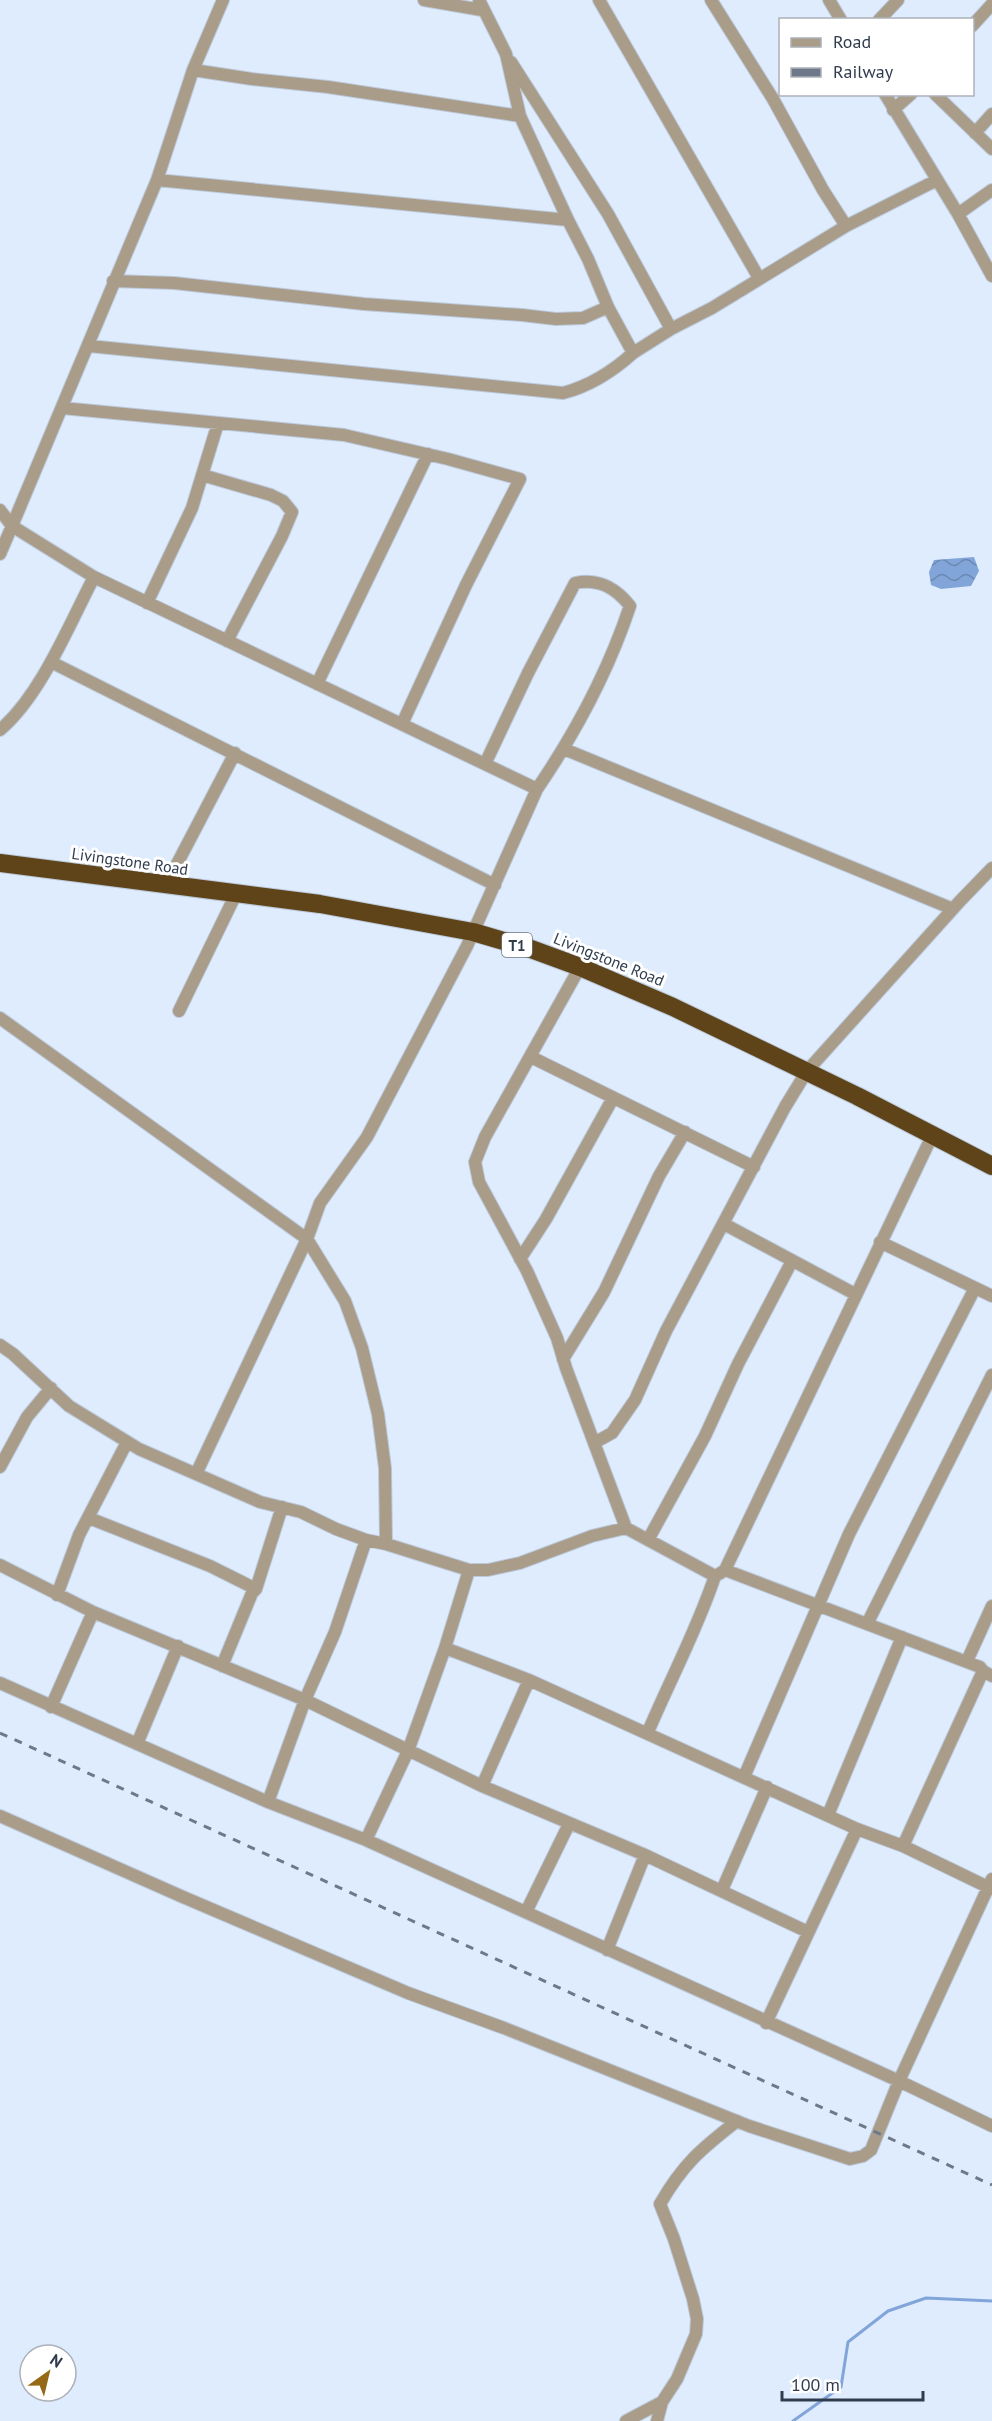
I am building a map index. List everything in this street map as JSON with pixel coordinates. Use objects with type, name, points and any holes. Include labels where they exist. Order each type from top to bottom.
[{"type":"highway","name":"Livingstone Road","points":[[0,863],[320,904],[473,932],[531,949],[674,1007],[807,1071],[992,1166]]},
{"type":"street","points":[[0,554],[157,180],[193,70],[223,0]]},
{"type":"street","points":[[424,0],[480,5],[506,54],[608,214],[671,329]]},
{"type":"street","points":[[599,0],[759,279]]},
{"type":"street","points":[[711,0],[773,99],[823,190],[846,226]]},
{"type":"street","points":[[829,0],[840,18]]},
{"type":"street","points":[[881,18],[898,0]]},
{"type":"street","points":[[974,24],[992,4]]},
{"type":"street","points":[[506,54],[520,116],[588,259],[608,307],[633,353]]},
{"type":"street","points":[[193,70],[328,87],[520,116]]},
{"type":"street","points":[[886,96],[958,214],[992,276]]},
{"type":"street","points":[[893,110],[909,96]]},
{"type":"street","points":[[937,96],[992,149]]},
{"type":"street","points":[[975,133],[992,114]]},
{"type":"street","points":[[157,180],[568,220]]},
{"type":"street","points":[[88,346],[563,393],[581,388],[601,378],[633,353],[671,329],[712,308],[846,226],[937,180]]},
{"type":"street","points":[[958,214],[992,190]]},
{"type":"street","points":[[113,281],[174,283],[364,304],[556,319],[583,318],[608,307]]},
{"type":"street","points":[[62,408],[344,435],[428,454],[520,479],[466,585],[402,724]]},
{"type":"street","points":[[147,603],[177,544],[192,508],[218,423]]},
{"type":"street","points":[[317,684],[428,454]]},
{"type":"street","points":[[202,475],[271,495],[284,501],[292,512],[282,536],[227,641]]},
{"type":"street","points":[[0,510],[12,526],[94,577],[537,789]]},
{"type":"street","points":[[0,730],[20,708],[51,662],[94,577]]},
{"type":"street","points":[[196,1474],[307,1239],[320,1203],[367,1137],[473,932],[537,789],[564,749],[610,662],[630,606],[622,596],[601,583],[590,580],[575,582],[484,764]]},
{"type":"street","points":[[51,662],[495,885]]},
{"type":"street","points":[[564,749],[952,909]]},
{"type":"street","points":[[166,885],[235,753]]},
{"type":"street","points":[[594,1443],[612,1432],[635,1400],[666,1331],[784,1107],[807,1071],[952,909],[992,868]]},
{"type":"street","points":[[179,1011],[236,894]]},
{"type":"street","points":[[580,967],[485,1137],[475,1162],[479,1182],[520,1259],[556,1338],[626,1528],[720,1573],[817,1604],[967,1661],[987,1673],[903,1846]]},
{"type":"street","points":[[0,1018],[307,1239],[345,1301],[362,1348],[378,1414],[385,1467],[386,1544]]},
{"type":"street","points":[[531,1058],[754,1167]]},
{"type":"street","points":[[520,1259],[546,1219],[613,1098]]},
{"type":"street","points":[[563,1359],[604,1292],[659,1176],[685,1132]]},
{"type":"street","points":[[648,1732],[662,1695],[720,1573],[932,1136]]},
{"type":"street","points":[[724,1224],[855,1294]]},
{"type":"street","points":[[880,1242],[992,1296]]},
{"type":"street","points":[[648,1540],[705,1436],[738,1364],[792,1261]]},
{"type":"street","points":[[744,1777],[817,1604],[867,1497],[975,1288]]},
{"type":"street","points":[[0,1345],[14,1354],[69,1406],[127,1442],[260,1502],[301,1512],[366,1540],[469,1570],[488,1570],[520,1563],[592,1536],[626,1528]]},
{"type":"street","points":[[867,1623],[992,1375]]},
{"type":"street","points":[[0,1467],[27,1416],[51,1388]]},
{"type":"street","points":[[57,1595],[79,1535],[127,1442]]},
{"type":"street","points":[[222,1666],[252,1593],[256,1589],[282,1507]]},
{"type":"street","points":[[89,1518],[210,1566],[256,1589]]},
{"type":"street","points":[[268,1802],[304,1700],[335,1632],[366,1540]]},
{"type":"street","points":[[0,1565],[93,1612],[304,1700],[482,1786],[645,1855],[808,1932]]},
{"type":"street","points":[[366,1840],[408,1751],[445,1648],[469,1570]]},
{"type":"street","points":[[967,1661],[992,1606]]},
{"type":"street","points":[[51,1707],[93,1612]]},
{"type":"street","points":[[828,1815],[902,1637]]},
{"type":"street","points":[[137,1744],[178,1646]]},
{"type":"street","points":[[0,1816],[408,1993],[526,2036],[736,2121],[850,2159],[858,2158],[872,2150],[899,2082],[991,1885],[903,1846],[857,1829],[648,1732],[529,1680],[445,1648]]},
{"type":"street","points":[[482,1786],[529,1680]]},
{"type":"street","points":[[0,1683],[268,1802],[366,1840],[992,2126]]},
{"type":"street","points":[[722,1890],[767,1787]]},
{"type":"street","points":[[526,1912],[569,1824]]},
{"type":"street","points":[[766,2023],[857,1829]]},
{"type":"street","points":[[607,1950],[645,1855]]},
{"type":"street","points":[[657,2421],[662,2402],[677,2379],[691,2348],[696,2334],[697,2319],[674,2239],[660,2204],[674,2179],[695,2155],[736,2121]]},
{"type":"street","points":[[626,2421],[662,2402]]},
{"type":"water","points":[[974,557],[979,571],[971,586],[941,589],[931,585],[929,572],[934,560]]},
{"type":"waterway","points":[[793,2421],[841,2387],[848,2342],[888,2311],[926,2298],[992,2301]]},
{"type":"railway","points":[[0,1733],[992,2185]]}]
